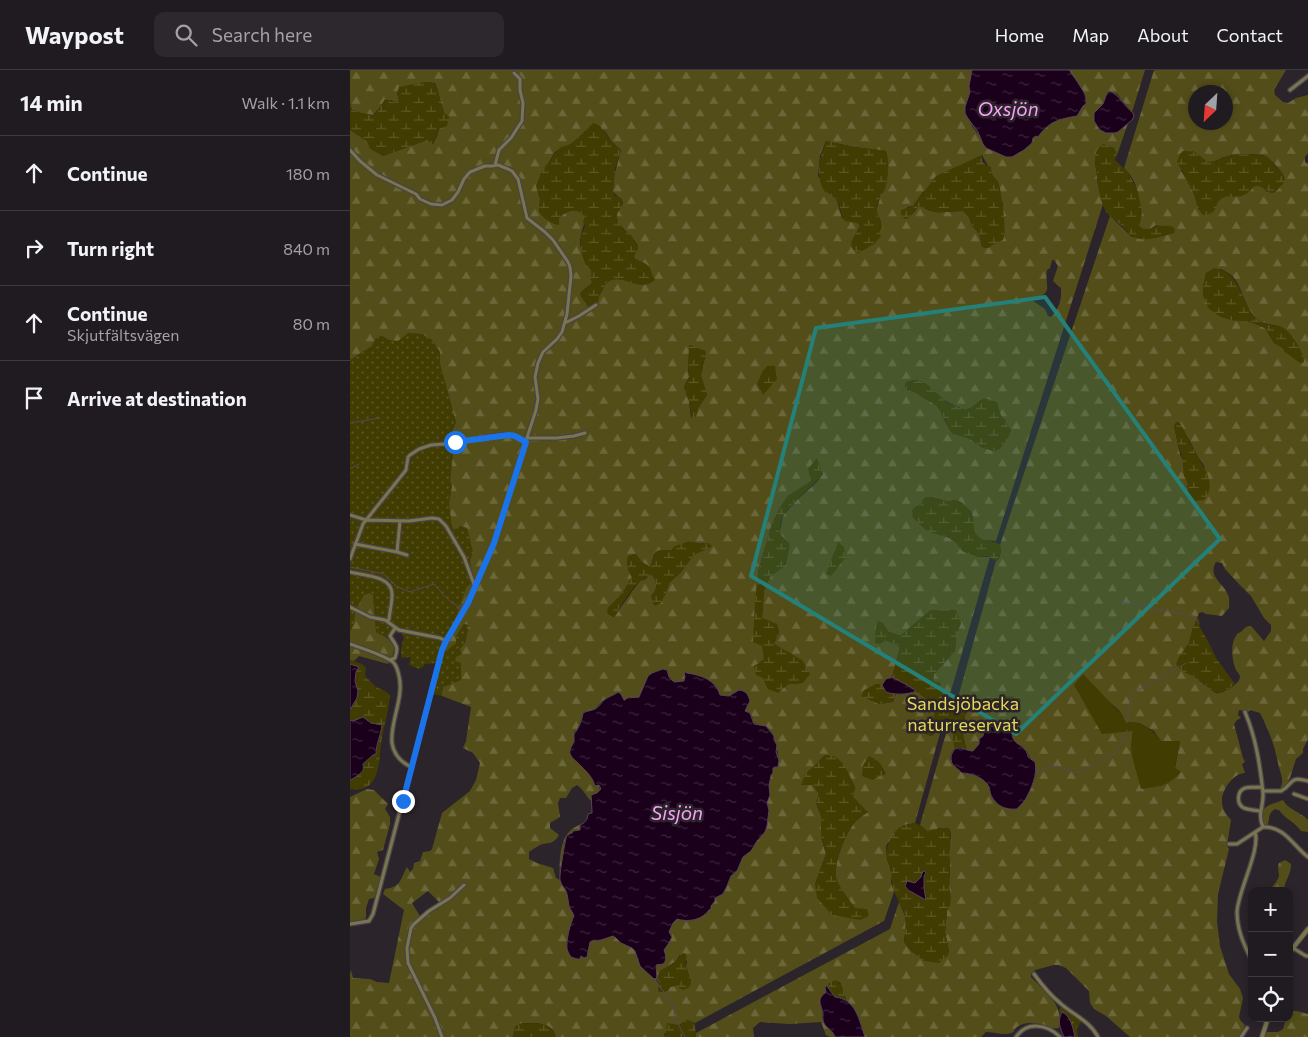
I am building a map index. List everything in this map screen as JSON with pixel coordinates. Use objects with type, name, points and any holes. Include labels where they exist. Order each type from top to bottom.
[{"type":"street","points":[[495,165],[499,150],[511,138],[522,120],[523,103],[520,79],[514,73]]},
{"type":"street","points":[[1290,90],[1308,76]]},
{"type":"street","points":[[350,150],[377,176],[416,194],[420,199],[436,205],[452,200],[466,175],[470,172],[485,166],[495,165],[508,169],[516,175],[527,218],[549,236],[568,262],[571,276],[564,323],[560,336],[543,352],[538,363],[535,377],[538,404],[496,538],[475,588],[440,655],[372,918],[367,922],[350,924]]},
{"type":"street","points":[[564,323],[596,305]]},
{"type":"street","points":[[350,558],[363,524],[406,470],[408,457],[419,449],[431,445],[500,435],[515,436],[526,440],[574,436],[585,433]]},
{"type":"street","points":[[350,515],[366,520],[400,521],[432,518],[442,522],[464,557],[475,588]]},
{"type":"street","points":[[397,552],[400,521]]},
{"type":"street","points":[[355,544],[407,555]]},
{"type":"street","points":[[350,572],[382,579],[390,587],[392,594],[388,622]]},
{"type":"street","points":[[350,607],[370,618],[388,622],[395,628],[446,641]]},
{"type":"street","points":[[389,660],[395,658],[398,648],[390,636],[395,628]]},
{"type":"street","points":[[350,644],[389,660],[397,668],[401,686],[392,747],[399,759],[411,767]]},
{"type":"street","points":[[1245,712],[1259,762],[1262,789],[1260,818],[1263,827]]},
{"type":"street","points":[[1260,812],[1242,807],[1239,803],[1238,798],[1244,789],[1281,792],[1292,780],[1308,780]]},
{"type":"street","points":[[1294,794],[1308,799]]},
{"type":"street","points":[[1230,844],[1236,844],[1263,827],[1274,828],[1283,832],[1308,857]]},
{"type":"street","points":[[1248,952],[1240,933],[1237,914],[1239,898],[1256,846],[1255,832]]},
{"type":"street","points":[[442,1037],[435,1018],[408,963],[407,948],[411,928],[421,917],[450,898],[464,885]]},
{"type":"street","points":[[1308,928],[1293,948],[1308,956]]},
{"type":"street","points":[[1034,974],[1053,997],[1072,1013],[1088,1023],[1098,1037]]},
{"type":"street","points":[[1262,1037],[1267,1022]]},
{"type":"street","points":[[1016,1037],[1023,1029],[1038,1025],[1051,1030],[1060,1037]]},
{"type":"street","points":[[1241,1037],[1247,1028]]},
{"type":"highlighted area","points":[[1045,297],[1220,539],[1016,734],[751,576],[816,328]]},
{"type":"green space","points":[[350,70],[972,70],[969,86],[970,92],[966,102],[972,126],[980,137],[1024,150],[1032,143],[1033,138],[1051,124],[1077,116],[1086,104],[1084,93],[1069,70],[1145,70],[1132,112],[1117,94],[1109,91],[1103,104],[1094,113],[1097,127],[1105,132],[1111,132],[1128,123],[1117,155],[1114,148],[1103,144],[1095,162],[1103,204],[996,541],[979,538],[974,532],[971,512],[954,500],[950,502],[928,496],[914,508],[917,520],[927,530],[950,538],[978,557],[990,557],[948,701],[933,681],[934,674],[955,651],[956,635],[961,623],[931,610],[900,636],[876,627],[876,643],[886,640],[900,647],[892,677],[886,679],[882,685],[876,684],[862,696],[879,704],[893,702],[896,694],[913,693],[916,691],[937,707],[933,720],[921,732],[931,736],[938,731],[944,719],[915,823],[904,825],[887,844],[887,859],[892,875],[891,882],[894,892],[884,921],[695,1023],[687,1020],[664,1034],[665,1037],[557,1037],[548,1026],[537,1023],[522,1023],[515,1027],[513,1037],[350,1037],[351,970],[353,978],[389,983],[404,910],[383,894],[385,889],[397,885],[407,867],[410,872],[413,869],[414,863],[420,861],[423,852],[432,849],[442,813],[470,791],[476,780],[480,763],[473,753],[463,748],[466,741],[471,707],[442,696],[443,687],[461,680],[461,663],[455,661],[456,657],[462,654],[460,649],[465,643],[469,625],[464,624],[456,636],[456,643],[445,652],[466,588],[473,581],[470,560],[473,553],[467,528],[460,526],[454,530],[452,526],[449,503],[452,486],[450,481],[453,454],[451,435],[456,422],[440,364],[440,352],[432,340],[422,334],[408,333],[398,341],[389,340],[382,336],[376,338],[372,346],[350,360],[350,130],[367,141],[383,156],[427,140],[433,144],[444,113],[435,83],[425,82],[397,93],[399,100],[397,103],[391,100],[383,104],[373,115],[352,110],[350,103]],"holes":[[[585,131],[605,131],[612,142],[621,150],[614,176],[613,192],[623,203],[618,211],[617,218],[637,245],[635,259],[646,264],[651,271],[649,283],[638,284],[617,279],[609,281],[598,298],[582,291],[592,283],[591,270],[586,265],[580,243],[585,216],[579,211],[569,211],[559,218],[539,212],[540,199],[538,193],[541,173],[555,152],[571,144]],[[826,141],[886,151],[880,198],[876,211],[881,222],[875,243],[858,253],[854,237],[860,226],[858,223],[842,218],[837,201],[818,176],[820,155]],[[982,155],[992,175],[998,182],[1003,205],[1003,227],[1005,233],[988,248],[982,247],[977,231],[963,211],[934,212],[918,206],[907,219],[907,207],[913,206],[923,192],[957,167]],[[1052,260],[1054,260],[1058,266],[1053,281],[1061,288],[1058,307],[1051,317],[1048,316],[1045,309],[1033,301],[1033,299],[1040,297],[1046,291],[1047,270],[1050,268]],[[690,345],[706,352],[701,376],[707,395],[698,408],[696,416],[691,418],[689,401],[684,387],[689,377]],[[912,380],[921,381],[943,399],[965,410],[985,399],[996,402],[1001,416],[1011,431],[994,451],[981,447],[970,439],[952,433],[936,405],[915,392],[906,390],[905,385]],[[823,474],[783,516],[770,577],[764,590],[762,618],[777,625],[779,632],[774,644],[803,661],[803,683],[768,689],[754,666],[764,659],[758,572],[771,527],[778,511],[788,496]],[[687,542],[704,543],[710,548],[692,557],[681,572],[669,583],[664,597],[651,596],[655,591],[656,585],[655,579],[651,574],[646,579],[640,581],[614,617],[608,614],[608,608],[622,594],[632,577],[628,567],[628,556],[650,567],[656,552],[674,549]],[[663,669],[667,670],[674,682],[684,681],[685,672],[710,681],[718,689],[720,695],[729,696],[738,691],[747,694],[750,701],[745,711],[750,713],[753,722],[771,731],[777,747],[778,767],[773,768],[769,786],[770,795],[767,803],[769,810],[765,832],[751,851],[743,857],[737,871],[731,876],[723,894],[715,898],[706,914],[695,920],[685,921],[677,919],[673,923],[669,932],[672,937],[664,950],[665,961],[663,964],[657,964],[654,979],[640,966],[635,951],[613,936],[598,941],[591,941],[586,955],[581,956],[580,959],[572,958],[567,949],[569,930],[574,913],[569,906],[560,868],[560,880],[556,878],[553,868],[529,859],[529,852],[540,845],[553,842],[559,835],[550,828],[550,823],[560,817],[558,803],[560,798],[566,798],[572,788],[577,785],[592,802],[592,795],[600,791],[599,785],[595,786],[591,777],[572,756],[570,750],[574,741],[574,732],[577,730],[584,712],[595,709],[602,701],[616,694],[621,694],[624,700],[631,697],[639,698],[649,676]],[[825,755],[843,764],[855,787],[853,797],[867,812],[851,827],[841,848],[836,871],[837,881],[855,908],[815,884],[826,854],[821,837],[821,816],[816,803],[819,794],[813,785],[819,761]],[[428,891],[439,902],[420,916],[412,903]],[[680,955],[687,961],[686,967],[691,981],[670,987],[667,991],[658,991],[659,985],[656,980],[660,971],[675,962]]]},
{"type":"green space","points":[[1154,70],[1286,70],[1274,90],[1275,95],[1283,102],[1288,103],[1296,98],[1308,95],[1308,153],[1305,157],[1305,162],[1308,164],[1308,739],[1303,753],[1296,759],[1288,784],[1280,790],[1282,778],[1275,749],[1260,713],[1250,710],[1248,712],[1239,710],[1238,715],[1241,718],[1234,724],[1245,762],[1242,764],[1245,773],[1232,779],[1222,798],[1222,805],[1231,820],[1227,846],[1229,849],[1218,894],[1217,922],[1220,946],[1229,974],[1240,989],[1243,998],[1239,1017],[1245,1025],[1240,1037],[1130,1037],[1106,1016],[1094,1009],[1090,1003],[1089,991],[1066,968],[1054,965],[1035,970],[1031,977],[1048,994],[1056,1006],[1059,1012],[1059,1028],[1029,1023],[1019,1026],[1008,1034],[986,1032],[981,1037],[865,1037],[853,1007],[846,1000],[840,982],[829,983],[828,987],[826,986],[825,988],[826,992],[821,998],[822,1018],[835,1037],[826,1035],[821,1022],[789,1024],[760,1022],[753,1028],[754,1037],[696,1037],[696,1033],[890,929],[899,902],[906,923],[904,942],[911,951],[925,961],[949,951],[945,932],[947,911],[950,904],[949,855],[951,834],[950,830],[939,828],[934,831],[927,831],[920,825],[950,719],[955,724],[953,739],[955,748],[950,756],[952,762],[962,773],[974,775],[984,781],[998,805],[1009,809],[1017,809],[1031,789],[1036,767],[1027,751],[1015,742],[1010,731],[997,727],[987,727],[983,729],[979,744],[973,751],[967,750],[965,744],[963,724],[969,709],[1008,709],[962,703],[956,705],[996,561],[1000,556],[1000,545],[1110,216],[1132,237],[1154,238],[1174,233],[1156,225],[1148,229],[1140,227],[1137,189],[1124,168]],"holes":[[[1193,151],[1209,162],[1231,155],[1263,155],[1275,164],[1284,177],[1267,192],[1262,187],[1255,185],[1245,194],[1227,196],[1218,202],[1197,205],[1193,192],[1181,171]],[[1221,269],[1233,277],[1258,320],[1283,328],[1293,338],[1300,351],[1285,352],[1283,348],[1274,343],[1265,328],[1248,321],[1235,321],[1219,316],[1203,287],[1206,273]],[[1174,426],[1189,439],[1205,467],[1187,488],[1188,484],[1184,475],[1183,460]],[[1216,562],[1222,563],[1225,569],[1251,596],[1264,618],[1271,625],[1271,631],[1264,641],[1251,626],[1237,634],[1234,639],[1232,653],[1236,670],[1240,676],[1239,680],[1230,688],[1219,693],[1216,693],[1183,670],[1178,659],[1189,643],[1199,613],[1222,616],[1229,608],[1228,595],[1217,580],[1214,567]],[[1074,685],[1111,703],[1122,715],[1125,722],[1139,723],[1154,731],[1161,741],[1180,741],[1175,768],[1131,748],[1133,731]]]},
{"type":"green space","points":[[425,82],[434,83],[444,113],[449,116],[447,126],[439,129],[433,144],[427,140],[383,156],[370,149],[367,141],[350,130],[350,103],[352,110],[373,115],[385,99],[397,103],[399,100],[397,93],[399,87]]},
{"type":"green space","points":[[593,123],[602,127],[611,141],[621,150],[615,169],[613,192],[615,196],[621,198],[623,204],[617,214],[617,219],[638,246],[634,256],[635,259],[649,266],[655,280],[643,285],[619,279],[608,282],[599,295],[598,302],[589,308],[580,293],[592,283],[590,277],[592,274],[586,265],[581,245],[585,216],[579,211],[572,211],[565,213],[559,218],[559,225],[548,221],[539,212],[540,199],[536,186],[541,173],[555,153],[561,147],[569,145],[581,136]]},
{"type":"green space","points":[[826,141],[886,151],[888,164],[887,181],[877,207],[882,232],[876,242],[858,253],[854,250],[851,243],[860,226],[858,223],[844,221],[836,200],[824,191],[821,184],[819,166]]},
{"type":"green space","points":[[1103,144],[1114,148],[1117,155],[1115,160],[1128,172],[1138,192],[1142,213],[1140,227],[1146,230],[1156,225],[1170,226],[1174,228],[1174,233],[1150,239],[1136,238],[1107,212],[1103,206],[1095,163],[1097,150]]},
{"type":"green space","points":[[1183,151],[1194,152],[1206,161],[1211,162],[1237,155],[1254,154],[1267,157],[1282,172],[1285,181],[1272,193],[1255,186],[1242,196],[1224,197],[1219,200],[1213,212],[1203,215],[1198,209],[1195,196],[1177,162]]},
{"type":"green space","points":[[982,155],[982,161],[991,167],[999,185],[1003,204],[1003,240],[988,248],[982,247],[977,231],[963,211],[934,212],[918,206],[911,216],[904,219],[901,210],[913,206],[936,176]]},
{"type":"green space","points":[[1214,268],[1230,275],[1239,287],[1249,309],[1257,319],[1266,324],[1282,327],[1289,333],[1299,348],[1304,362],[1300,363],[1285,352],[1283,348],[1274,343],[1265,328],[1248,321],[1235,321],[1219,316],[1208,308],[1203,295],[1203,287],[1206,273]]},
{"type":"green space","points":[[407,333],[422,334],[432,340],[440,352],[440,364],[456,422],[451,435],[453,454],[450,481],[452,486],[449,503],[460,526],[467,528],[473,553],[473,581],[445,651],[464,624],[469,625],[462,654],[461,680],[443,687],[442,696],[429,693],[437,663],[425,664],[419,669],[409,665],[411,657],[402,658],[401,656],[404,638],[401,633],[393,632],[389,638],[376,632],[373,595],[355,611],[354,623],[350,632],[350,360],[372,346],[376,338],[382,336],[389,340]]},
{"type":"green space","points":[[689,345],[706,351],[701,376],[707,395],[698,408],[696,416],[692,419],[684,387],[689,377]]},
{"type":"green space","points":[[769,364],[775,366],[777,379],[763,395],[757,384],[762,372]]},
{"type":"green space","points":[[912,380],[925,383],[945,401],[965,410],[985,399],[997,402],[1001,416],[1011,431],[1007,440],[1000,449],[994,451],[981,447],[970,439],[952,433],[936,405],[915,392],[907,391],[906,382]]},
{"type":"green space","points":[[1176,422],[1181,424],[1208,477],[1210,488],[1204,500],[1195,501],[1188,495],[1188,484],[1184,475],[1183,460],[1174,426]]},
{"type":"green space","points":[[817,458],[823,474],[790,507],[782,518],[779,533],[790,544],[786,565],[770,577],[764,590],[762,618],[777,624],[779,632],[774,644],[803,661],[810,674],[803,683],[789,684],[778,693],[768,689],[763,678],[756,675],[754,666],[764,659],[762,646],[753,642],[758,572],[771,527],[778,511],[788,496],[811,481],[808,469]]},
{"type":"green space","points":[[928,496],[945,501],[958,500],[964,504],[972,517],[974,531],[977,535],[981,539],[1000,545],[1001,553],[997,561],[987,556],[979,557],[964,552],[954,540],[926,530],[913,518],[912,510]]},
{"type":"green space","points":[[687,542],[709,543],[712,546],[692,557],[681,572],[669,583],[661,603],[655,606],[653,603],[651,596],[655,591],[656,585],[655,579],[651,574],[634,587],[614,617],[608,614],[608,608],[622,594],[632,577],[628,567],[628,556],[636,554],[642,562],[650,567],[658,550],[670,551],[675,546]]},
{"type":"green space","points":[[838,542],[844,547],[846,557],[831,576],[826,574]]},
{"type":"green space","points":[[369,593],[373,595],[376,632],[393,644],[394,653],[388,664],[359,656],[354,661],[350,660],[350,632],[354,623],[355,611],[364,595]]},
{"type":"green space","name":"Sandsjöbacka naturreservat","points":[[931,610],[956,610],[961,623],[956,635],[955,651],[934,674],[933,681],[941,683],[939,688],[952,706],[985,698],[1020,697],[1021,702],[1008,709],[969,709],[964,716],[971,732],[962,733],[967,750],[960,747],[955,748],[953,739],[955,724],[949,719],[942,720],[938,731],[932,736],[920,732],[933,720],[937,707],[912,688],[892,677],[900,647],[886,640],[880,644],[875,643],[878,621],[883,623],[889,632],[900,636]]},
{"type":"green space","points":[[1198,616],[1200,627],[1216,658],[1235,684],[1228,690],[1219,693],[1212,691],[1194,676],[1182,671],[1176,664],[1189,643]]},
{"type":"green space","points":[[350,660],[362,664],[366,668],[365,676],[376,687],[390,695],[376,774],[373,781],[362,789],[350,789],[350,780],[361,773],[363,764],[376,754],[382,726],[370,723],[363,718],[350,720],[351,708],[358,693],[355,676],[358,668],[350,664]]},
{"type":"green space","points":[[1083,674],[1123,716],[1125,722],[1141,724],[1154,733],[1161,741],[1180,741],[1175,768],[1181,772],[1172,781],[1163,785],[1141,789],[1132,756],[1133,731],[1102,734],[1074,685]]},
{"type":"green space","points":[[876,684],[882,685],[885,691],[896,694],[893,702],[879,704],[861,696],[864,690]]},
{"type":"green space","points":[[826,755],[841,761],[855,787],[853,797],[868,812],[851,827],[838,856],[836,871],[839,885],[855,908],[867,909],[869,916],[860,920],[832,915],[817,898],[815,884],[826,854],[821,837],[821,816],[816,803],[819,794],[813,785],[801,785],[805,774]]},
{"type":"green space","points":[[869,756],[880,763],[886,774],[872,780],[862,776],[863,765]]},
{"type":"green space","points":[[367,789],[374,790],[388,804],[385,809],[390,817],[390,824],[383,850],[377,852],[379,859],[374,874],[383,878],[374,898],[369,899],[364,920],[350,922],[350,797]]},
{"type":"green space","points":[[1283,800],[1288,806],[1308,820],[1308,832],[1301,831],[1279,810],[1275,809],[1270,815],[1267,826],[1264,825],[1262,813],[1265,808]]},
{"type":"green space","points":[[585,822],[581,825],[580,830],[574,830],[565,839],[563,863],[560,868],[560,856],[565,838],[568,833]]},
{"type":"green space","points":[[915,823],[927,831],[949,828],[951,834],[949,888],[951,897],[947,911],[945,932],[949,951],[948,955],[939,963],[925,961],[911,951],[904,942],[905,915],[893,889],[892,875],[887,858],[887,848],[890,839],[896,831],[906,825]],"holes":[[[926,873],[924,886],[925,900],[908,890],[907,884],[915,884]]]},
{"type":"green space","points":[[1285,860],[1291,864],[1289,874],[1285,887],[1272,887],[1279,876],[1279,863]]},
{"type":"green space","points":[[683,953],[686,954],[686,964],[691,980],[690,986],[683,990],[676,986],[670,987],[665,992],[658,991],[659,985],[656,980],[660,971],[675,962]]},
{"type":"green space","points":[[836,980],[842,986],[846,1000],[835,998],[828,989],[829,983]]},
{"type":"green space","points":[[1061,1006],[1082,1021],[1077,1028],[1078,1037],[1075,1037],[1070,1019],[1062,1012],[1060,1013]]},
{"type":"green space","points":[[1293,1011],[1308,1014],[1308,1037],[1264,1037],[1267,1032],[1278,1032],[1283,1029],[1285,1022],[1293,1022]]},
{"type":"green space","points":[[687,1020],[695,1023],[696,1037],[665,1037],[667,1023],[679,1025]]},
{"type":"green space","points":[[522,1023],[546,1025],[557,1037],[513,1037],[515,1027]]},
{"type":"water","name":"Oxsjön","points":[[972,70],[1069,70],[1084,93],[1086,104],[1077,116],[1051,124],[1038,137],[1033,138],[1032,143],[1024,150],[1012,157],[1006,157],[986,148],[965,113],[970,92],[969,86]]},
{"type":"water","points":[[1109,91],[1119,98],[1134,116],[1132,120],[1115,133],[1106,133],[1100,130],[1094,121],[1094,113],[1103,104]]},
{"type":"water","points":[[350,664],[359,667],[356,672],[355,681],[358,691],[357,698],[350,710]]},
{"type":"water","name":"Sisjön","points":[[663,669],[667,670],[669,677],[674,682],[684,681],[684,672],[703,677],[715,686],[720,695],[729,696],[739,690],[745,692],[750,701],[745,711],[750,713],[754,724],[766,726],[774,736],[779,760],[778,767],[773,768],[771,775],[770,795],[767,803],[769,810],[765,832],[751,851],[743,857],[737,871],[731,876],[723,894],[715,898],[711,909],[706,914],[689,920],[677,919],[673,923],[669,932],[672,937],[664,950],[665,961],[663,964],[656,965],[657,978],[654,979],[640,966],[635,951],[613,936],[590,942],[587,957],[581,956],[580,959],[577,959],[571,957],[567,949],[567,941],[574,916],[569,907],[567,893],[560,877],[567,835],[573,831],[580,830],[580,825],[586,821],[588,814],[592,813],[591,795],[601,789],[599,785],[595,786],[590,775],[570,754],[570,749],[574,742],[574,734],[580,724],[583,713],[593,710],[604,700],[618,692],[624,700],[639,697],[648,676]]},
{"type":"water","points":[[892,677],[916,691],[901,694],[886,692],[882,685],[886,679]]},
{"type":"water","points":[[363,717],[371,723],[382,725],[376,754],[363,764],[361,773],[350,780],[350,720],[353,721]]},
{"type":"water","points":[[998,726],[1012,733],[1014,741],[1035,762],[1036,772],[1032,787],[1025,800],[1017,809],[1009,809],[998,805],[984,781],[973,775],[962,773],[953,765],[951,759],[954,751],[958,748],[973,751],[979,744],[979,739],[983,736],[983,729]]},
{"type":"water","points":[[924,871],[926,872],[924,888],[926,900],[908,890],[905,886],[907,881],[915,883]]},
{"type":"water","points":[[826,985],[835,997],[848,1002],[856,1011],[865,1037],[835,1037],[825,1025],[820,1002],[821,997],[826,992]]},
{"type":"water","points":[[1062,1012],[1070,1019],[1075,1037],[1064,1037],[1059,1021]]},
{"type":"waterway","points":[[350,423],[380,418]]},
{"type":"waterway","points":[[350,469],[359,464]]},
{"type":"waterway","points":[[350,567],[384,574],[396,586],[410,592],[434,584],[450,601],[463,607]]},
{"type":"waterway","points":[[1117,601],[1194,616],[1199,623]]},
{"type":"waterway","points":[[467,607],[472,607]]},
{"type":"waterway","points":[[1127,723],[1131,694],[1186,663]]},
{"type":"waterway","points":[[1036,770],[1057,766],[1071,772],[1081,772],[1105,757],[1114,754],[1127,730]]},
{"type":"waterway","points":[[657,976],[660,982]]},
{"type":"waterway","points":[[654,979],[674,1005],[675,1018],[685,1037]]},
{"type":"route","points":[[403,801],[442,650],[468,603],[484,568],[494,543],[526,442],[515,436],[500,435],[455,442]]}]
